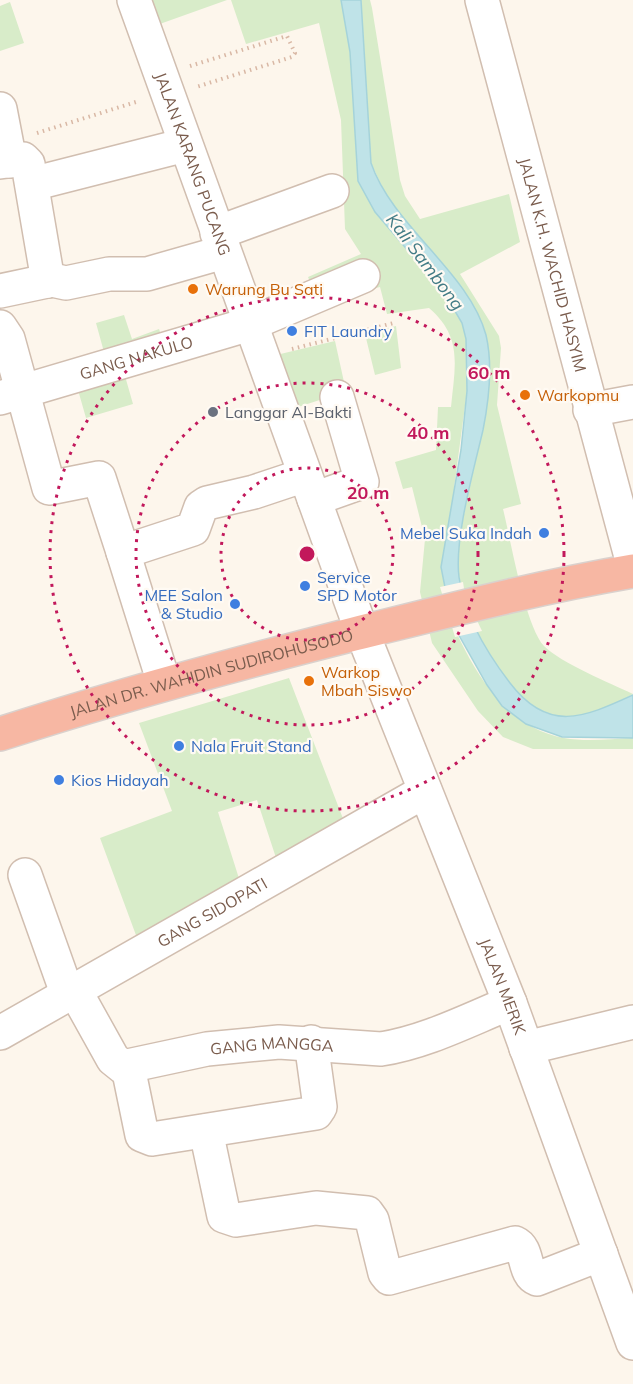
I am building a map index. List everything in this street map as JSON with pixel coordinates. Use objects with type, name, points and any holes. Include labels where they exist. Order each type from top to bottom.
[{"type":"highway","name":"JALAN DR. WAHIDIN SUDIROHUSODO","points":[[0,734],[164,683],[362,632],[545,587],[633,571]]},
{"type":"street","name":"JALAN KARANG PUCANG","points":[[134,0],[180,84],[185,145],[362,632]]},
{"type":"street","name":"JALAN K.H. WACHID HASYIM","points":[[482,0],[633,564]]},
{"type":"street","points":[[0,109],[48,281]]},
{"type":"street","points":[[17,168],[185,145]]},
{"type":"street","points":[[0,291],[48,281],[66,283],[109,274],[147,274],[221,243],[332,191]]},
{"type":"street","name":"GANG NAKULO","points":[[11,395],[250,324],[363,276]]},
{"type":"street","points":[[0,327],[8,339],[11,395],[49,489],[99,478],[164,683]]},
{"type":"street","points":[[123,552],[193,529],[201,507],[207,503],[254,492],[362,482],[337,398]]},
{"type":"street","points":[[590,410],[633,402]]},
{"type":"street","name":"JALAN MERIK","points":[[362,632],[510,1003],[632,1337]]},
{"type":"street","name":"GANG SIDOPATI","points":[[0,1033],[425,790]]},
{"type":"street","points":[[25,875],[71,991],[112,1059],[119,1066],[128,1066],[144,1138],[206,1131],[318,1112],[320,1104],[311,1042]]},
{"type":"street","name":"GANG MANGGA","points":[[128,1066],[207,1049],[311,1042],[394,1047],[448,1029],[510,1003]]},
{"type":"street","points":[[526,1048],[633,1022]]},
{"type":"street","points":[[206,1131],[221,1207],[227,1218],[236,1220],[316,1208],[368,1213],[372,1220],[385,1273],[389,1278],[515,1243],[521,1247],[531,1275],[537,1279],[601,1254]]},
{"type":"path","points":[[17,168],[26,136],[180,84],[292,57],[295,52],[287,36],[180,84]]},
{"type":"path","points":[[262,357],[394,323]]},
{"type":"green space","points":[[148,0],[227,0],[157,25]]},
{"type":"green space","points":[[231,0],[341,0],[350,52],[358,181],[375,212],[445,294],[462,323],[466,339],[467,391],[454,488],[452,623],[461,642],[494,695],[525,723],[543,732],[564,738],[598,740],[633,738],[633,749],[533,749],[503,737],[478,711],[432,643],[420,592],[425,539],[412,487],[403,489],[395,462],[436,450],[438,407],[451,407],[455,365],[452,341],[440,319],[429,308],[387,314],[380,287],[276,315],[314,291],[308,277],[361,254],[345,229],[341,120],[319,23],[246,44]]},
{"type":"green space","points":[[361,0],[370,0],[372,8],[400,180],[405,196],[420,219],[509,194],[520,242],[460,274],[499,336],[501,348],[497,405],[521,504],[503,509],[519,582],[537,635],[544,646],[562,659],[633,694],[588,714],[574,717],[545,713],[518,693],[489,654],[466,606],[459,576],[460,542],[487,404],[489,361],[487,347],[480,320],[387,197],[371,163]]},
{"type":"green space","points":[[10,2],[24,43],[0,51],[0,6]]},
{"type":"green space","points":[[124,315],[132,339],[159,329],[165,346],[107,363],[96,323]]},
{"type":"green space","points":[[396,326],[401,368],[375,375],[365,334]]},
{"type":"green space","points":[[335,341],[344,382],[332,387],[335,395],[292,409],[272,356]]},
{"type":"green space","points":[[123,369],[133,404],[86,418],[76,383]]},
{"type":"green space","points":[[289,678],[347,829],[279,867],[257,800],[218,812],[242,888],[140,946],[100,838],[172,811],[139,723]]},
{"type":"water","name":"Kali Sambong","points":[[341,0],[361,0],[371,163],[396,208],[464,291],[477,312],[486,335],[490,370],[487,407],[462,524],[458,561],[462,591],[471,619],[485,646],[510,683],[524,699],[538,709],[552,715],[582,714],[598,710],[633,695],[633,738],[562,737],[526,724],[502,706],[487,685],[452,623],[441,567],[461,450],[467,391],[466,339],[462,323],[445,294],[375,212],[358,181],[350,52]]},
{"type":"pier","points":[[463,582],[465,595],[482,631],[455,637],[440,587]]},
{"type":"place","name":"Warung Bu Sati","points":[[193,289]]},
{"type":"place","name":"FIT Laundry","points":[[292,331]]},
{"type":"place","name":"Warkopmu","points":[[525,395]]},
{"type":"place","name":"Langgar Al-Bakti","points":[[213,412]]},
{"type":"place","name":"Mebel Suka Indah","points":[[544,533]]},
{"type":"place","name":"Service SPD Motor","points":[[305,586]]},
{"type":"place","name":"MEE Salon & Studio","points":[[235,604]]},
{"type":"place","name":"Warkop Mbah Siswo","points":[[309,681]]},
{"type":"place","name":"Nala Fruit Stand","points":[[179,746]]},
{"type":"place","name":"Kios Hidayah","points":[[59,780]]}]
